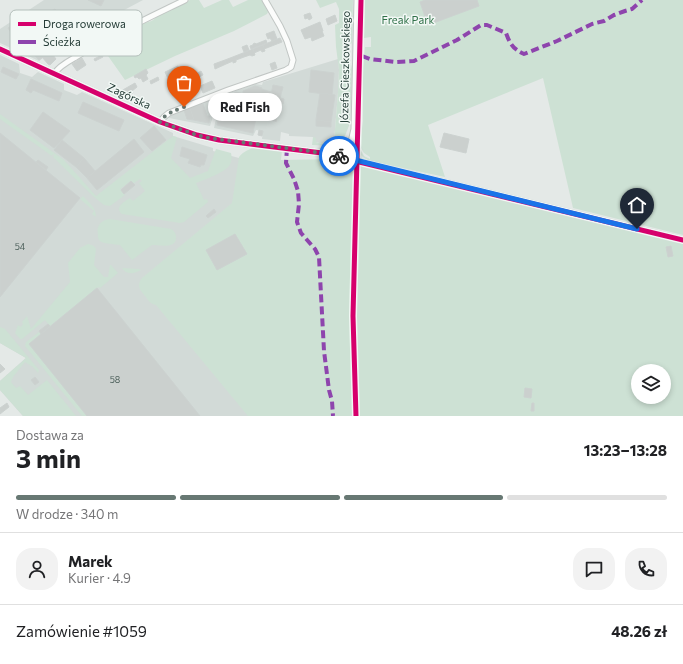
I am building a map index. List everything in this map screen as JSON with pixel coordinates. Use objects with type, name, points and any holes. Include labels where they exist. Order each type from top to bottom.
[{"type":"street","points":[[142,21],[185,0]]},
{"type":"street","points":[[160,122],[169,113],[228,90],[286,70],[291,66],[293,60],[287,40],[265,0]]},
{"type":"street","name":"Józefa Cieszkowskiego","points":[[347,159],[354,129],[357,0]]},
{"type":"street","name":"Zagórska","points":[[0,49],[10,53]]},
{"type":"street","name":"Zagórska","points":[[16,56],[160,122],[197,135],[209,138],[322,152],[683,240]]},
{"type":"street","points":[[55,73],[60,67],[77,56]]},
{"type":"shaded area","points":[[44,0],[143,0],[124,10],[29,10]]},
{"type":"shaded area","points":[[10,22],[10,48],[0,43],[0,29]]},
{"type":"shaded area","points":[[0,55],[19,64],[20,73],[32,77],[38,72],[64,84],[64,90],[77,95],[82,92],[173,133],[173,136],[213,148],[213,151],[239,158],[252,416],[23,416],[0,390],[0,381],[26,358],[0,343]]},
{"type":"shaded area","points":[[28,56],[45,56],[39,61]]},
{"type":"shaded area","points":[[338,59],[338,92],[334,142],[324,144],[316,142],[313,137],[289,136],[289,134],[281,132],[280,141],[262,139],[263,131],[256,130],[253,136],[214,128],[221,96],[255,84],[262,85],[263,82]]},
{"type":"shaded area","points":[[219,96],[210,126],[169,118],[170,116]]},
{"type":"green space","points":[[190,0],[199,0],[204,8],[222,0],[229,0],[233,7],[248,0],[262,0],[268,12],[267,14],[234,31],[175,56],[125,80],[108,56],[142,56],[142,24],[151,21],[157,16]]},
{"type":"green space","points":[[316,0],[353,0],[352,42],[350,47],[343,50],[342,57],[349,62],[352,69],[350,123],[343,141],[340,141],[332,146],[312,145],[313,137],[316,138],[316,142],[324,144],[334,142],[339,70],[335,25],[339,23],[339,9],[336,2],[320,8]]},
{"type":"green space","points":[[360,0],[362,0],[360,121],[359,144],[357,145],[359,121]]},
{"type":"green space","name":"Freak Park","points":[[365,0],[683,0],[683,235],[573,208],[543,78],[428,125],[445,177],[370,161],[364,158],[358,149],[360,149],[364,156],[370,159],[370,157],[364,153],[360,143],[363,121],[363,66],[365,47],[371,47],[371,37],[364,38]]},
{"type":"green space","points":[[0,114],[64,160],[96,196],[173,136],[177,137],[171,158],[190,178],[208,171],[216,149],[231,153],[232,158],[229,166],[223,171],[196,183],[204,200],[207,199],[208,202],[184,222],[180,223],[122,214],[119,207],[125,201],[130,198],[133,201],[145,191],[139,183],[142,181],[140,179],[134,183],[131,181],[120,189],[125,195],[110,206],[104,205],[53,157],[53,154],[52,156],[0,119]]},
{"type":"green space","points":[[257,147],[282,150],[281,160],[336,159],[683,243],[683,416],[248,416],[156,305],[149,301],[141,290],[139,283],[142,278],[232,203],[239,157],[249,149]]},
{"type":"green space","points":[[83,196],[90,203],[96,214],[96,217],[92,214],[94,211],[80,199]]},
{"type":"green space","points":[[110,219],[171,229],[176,234],[176,241],[167,246],[152,245],[132,260],[120,245],[104,243],[99,240],[98,229],[100,224]]},
{"type":"green space","points":[[88,244],[94,246],[96,249],[94,265],[104,277],[108,277],[110,265],[118,273],[50,326],[45,320],[22,339],[20,339],[15,333],[18,325],[21,327],[23,324],[22,322],[27,316],[31,329],[70,282],[68,263],[80,248]]},
{"type":"green space","points":[[122,268],[139,269],[141,270],[128,273]]},
{"type":"green space","points":[[0,327],[5,329],[39,370],[38,373],[33,367],[25,362],[13,377],[11,382],[16,388],[20,386],[28,395],[47,380],[76,416],[23,416],[0,390],[0,381],[26,358],[0,343]]},
{"type":"green space","points":[[39,332],[41,334],[29,344],[87,416],[82,416],[25,346],[26,342]]},
{"type":"building","points":[[88,0],[104,0],[101,6]]},
{"type":"building","points":[[425,0],[477,0],[479,6],[428,25],[420,2]]},
{"type":"building","points":[[310,13],[312,18],[309,20],[308,18],[305,19],[304,15]]},
{"type":"building","points":[[335,15],[337,21],[328,25],[326,19]]},
{"type":"building","points":[[320,22],[324,36],[312,41],[311,37],[305,39],[301,30]]},
{"type":"building","points":[[274,31],[277,39],[272,41],[270,38],[268,39],[266,34]]},
{"type":"building","points":[[280,38],[282,42],[264,49],[263,45]]},
{"type":"building","points":[[266,40],[267,43],[251,49],[250,46],[253,44]]},
{"type":"building","points":[[247,45],[249,50],[244,52],[242,47]]},
{"type":"building","points":[[263,45],[265,51],[262,52],[261,50],[254,53],[253,49]]},
{"type":"building","points":[[253,49],[255,55],[244,57],[243,53]]},
{"type":"building","points":[[243,53],[244,57],[236,60],[236,62],[233,63],[233,61],[226,64],[225,60]]},
{"type":"building","points":[[35,56],[44,56],[39,60]]},
{"type":"building","points":[[54,56],[56,59],[50,65],[42,57]]},
{"type":"building","points":[[100,56],[103,57],[95,61],[94,59]]},
{"type":"building","points":[[82,58],[86,65],[77,71],[72,64]]},
{"type":"building","points":[[225,60],[226,64],[215,69],[214,64]]},
{"type":"building","points":[[275,62],[277,68],[272,70],[270,64]]},
{"type":"building","points":[[178,66],[183,77],[170,83],[165,72]]},
{"type":"building","points":[[3,67],[19,74],[16,79],[1,72]]},
{"type":"building","points":[[146,69],[148,79],[143,82],[141,78],[135,78],[134,76]]},
{"type":"building","points":[[311,70],[334,73],[332,95],[309,92]]},
{"type":"building","points":[[201,71],[203,75],[197,78],[196,74]]},
{"type":"building","points":[[158,77],[159,80],[151,84],[150,81]]},
{"type":"building","points":[[31,79],[62,93],[59,101],[33,90],[31,93],[26,90]]},
{"type":"building","points":[[212,81],[215,88],[203,93],[200,86]]},
{"type":"building","points":[[135,83],[137,87],[132,91],[133,93],[123,95],[121,91]]},
{"type":"building","points":[[193,84],[196,90],[183,96],[181,90]]},
{"type":"building","points":[[273,85],[283,87],[280,98],[284,99],[283,104],[279,103],[276,122],[266,119]]},
{"type":"building","points":[[255,86],[262,88],[253,133],[217,125],[219,116],[238,120],[241,102],[231,100],[233,94],[236,92],[243,94],[243,91]]},
{"type":"building","points":[[261,89],[271,92],[271,95],[261,93]]},
{"type":"building","points":[[320,93],[335,95],[331,122],[316,120]]},
{"type":"building","points":[[83,102],[124,120],[119,131],[78,113]]},
{"type":"building","points":[[203,104],[207,116],[210,116],[209,123],[194,120],[190,108]]},
{"type":"building","points":[[190,108],[194,120],[187,119],[184,110]]},
{"type":"building","points":[[43,112],[70,131],[54,148],[30,130]]},
{"type":"building","points":[[316,120],[331,122],[331,127],[316,126]]},
{"type":"building","points":[[154,126],[166,140],[152,151],[140,138]]},
{"type":"building","points":[[259,130],[263,131],[262,136],[258,135]]},
{"type":"building","points":[[0,133],[80,198],[0,297]]},
{"type":"building","points":[[444,133],[469,139],[466,153],[440,147]]},
{"type":"building","points":[[134,139],[144,152],[97,190],[87,178]]},
{"type":"building","points":[[62,140],[84,158],[76,167],[54,150]]},
{"type":"building","points":[[182,147],[207,155],[204,165],[201,165],[200,167],[188,163],[190,159],[180,156]]},
{"type":"building","points":[[84,158],[95,171],[87,178],[76,167]]},
{"type":"building","points":[[38,160],[48,167],[46,170],[36,162]]},
{"type":"building","points":[[131,181],[135,185],[124,194],[121,190]]},
{"type":"building","points":[[214,209],[216,212],[208,218],[206,216]]},
{"type":"building","points":[[235,234],[247,254],[217,270],[206,250]]},
{"type":"building","points":[[671,246],[673,256],[668,257],[666,247]]},
{"type":"building","points":[[97,288],[200,416],[87,416],[29,344]]},
{"type":"building","points":[[48,324],[50,326],[41,334],[39,331]]},
{"type":"building","points":[[0,364],[5,369],[0,373]]},
{"type":"building","points":[[35,377],[39,382],[35,385],[31,380]]},
{"type":"building","points":[[525,388],[532,389],[531,398],[524,397]]},
{"type":"building","points":[[7,403],[9,407],[0,414],[0,408]]},
{"type":"building","points":[[532,403],[534,403],[534,411],[531,411]]},
{"type":"marked path","points":[[362,56],[370,59],[396,62],[414,61],[457,40],[481,25],[487,25],[506,33],[512,46],[524,54],[557,41],[592,24],[604,21],[614,15],[632,9],[642,0]]},
{"type":"marked path","points":[[287,148],[286,163],[298,191],[299,204],[297,222],[301,233],[315,249],[319,257],[324,351],[333,416]]},
{"type":"cycle path","points":[[356,416],[353,316],[361,0]]},
{"type":"cycle path","points":[[0,49],[10,54]]},
{"type":"cycle path","points":[[15,56],[160,122],[197,135],[219,140],[322,153],[683,240]]},
{"type":"way so far","points":[[184,107],[169,113],[160,122],[177,129],[209,138],[322,152],[339,156]]},
{"type":"place","name":"Red Fish","points":[[184,107]]},
{"type":"route","points":[[339,156],[637,229]]}]
